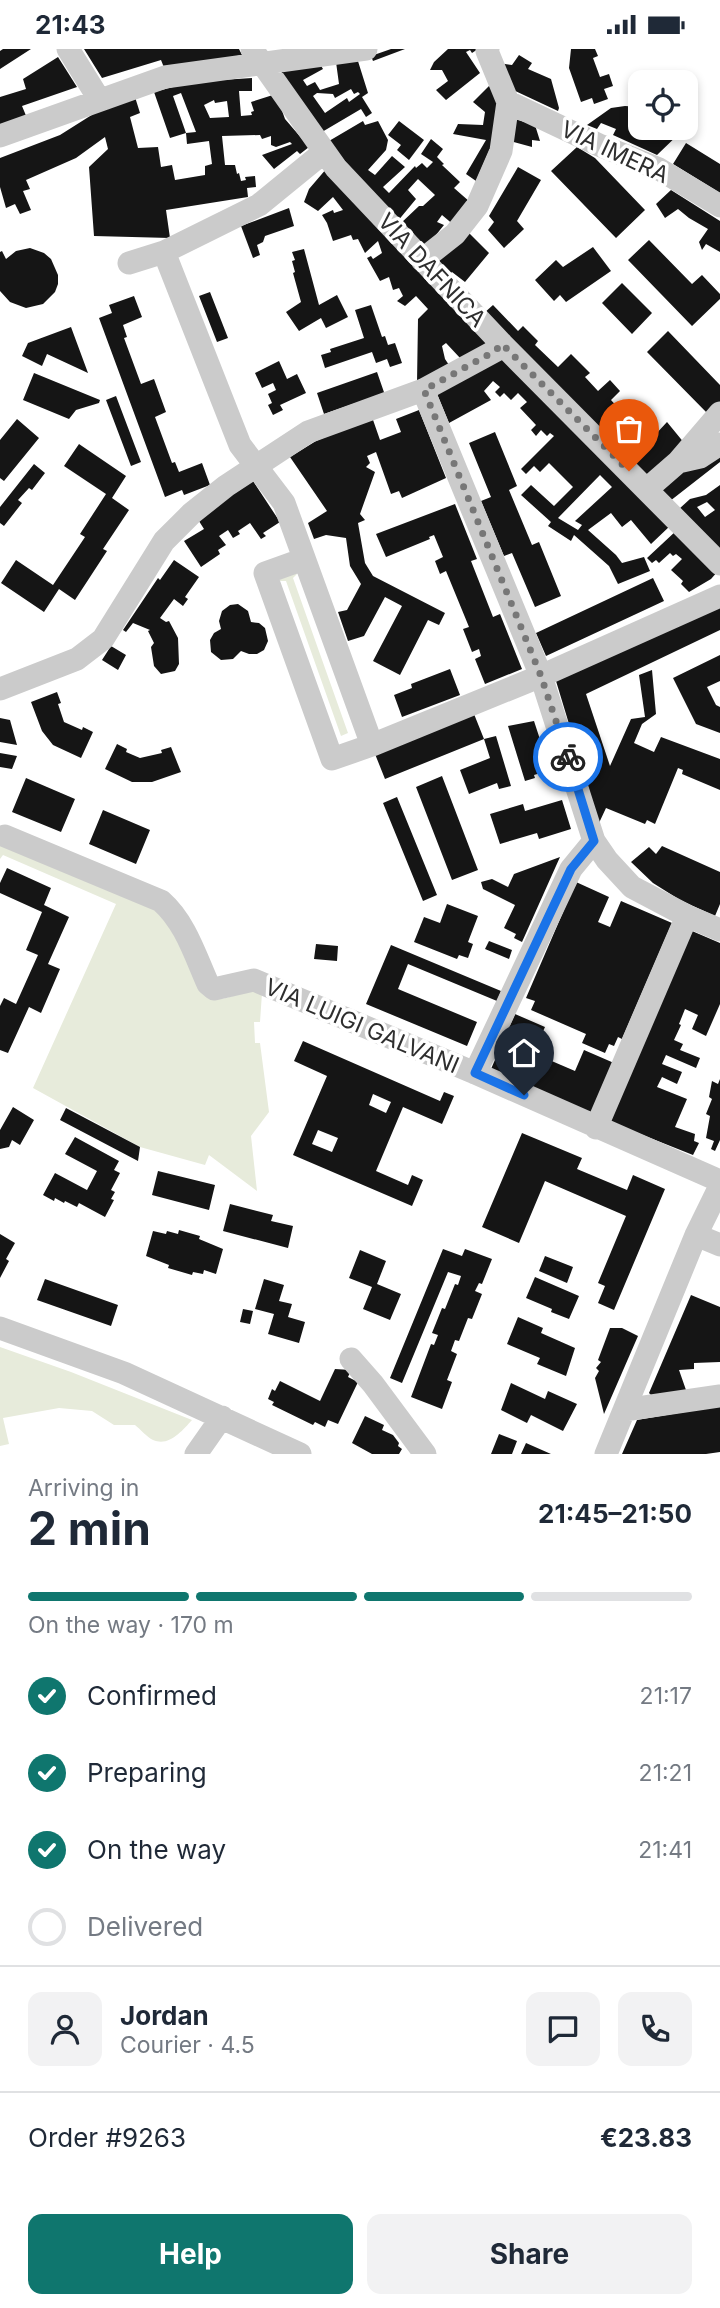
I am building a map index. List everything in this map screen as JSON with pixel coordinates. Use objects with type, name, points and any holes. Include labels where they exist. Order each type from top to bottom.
[{"type":"street","points":[[68,49],[99,99]]},
{"type":"street","points":[[0,136],[165,77],[256,57],[366,49]]},
{"type":"street","points":[[422,260],[455,235],[477,206],[501,152],[508,102],[488,49]]},
{"type":"street","name":"VIA DAFNICA","points":[[256,57],[336,168],[502,344],[720,564]]},
{"type":"street","name":"VIA IMERA","points":[[508,102],[599,145],[659,169],[720,206]]},
{"type":"street","points":[[128,263],[164,252],[259,205],[324,152]]},
{"type":"street","points":[[164,252],[240,445],[284,503],[372,745]]},
{"type":"street","points":[[0,689],[77,659],[103,639],[164,541],[192,513],[256,466],[308,432],[424,390],[495,351],[502,344]]},
{"type":"street","points":[[424,390],[541,676],[594,841],[632,887],[720,930]]},
{"type":"street","points":[[647,489],[678,462],[720,413]]},
{"type":"street","points":[[678,462],[700,457],[720,444]]},
{"type":"street","points":[[304,559],[265,573],[332,759],[541,676],[720,596]]},
{"type":"street","name":"VIA LUIGI GALVANI","points":[[5,836],[161,901],[181,923],[208,984],[214,989],[254,980],[475,1073],[720,1181]]},
{"type":"street","points":[[475,1073],[571,869],[594,841]]},
{"type":"street","points":[[596,1128],[687,916]]},
{"type":"street","points":[[606,1454],[696,1235],[720,1186]]},
{"type":"street","points":[[696,1235],[720,1245]]},
{"type":"street","points":[[0,1328],[124,1373],[300,1454]]},
{"type":"street","points":[[351,1359],[425,1454]]},
{"type":"street","points":[[624,1411],[720,1396]]},
{"type":"street","points":[[196,1454],[222,1417]]},
{"type":"green space","points":[[295,571],[297,574],[293,578],[348,733],[341,736],[286,581],[280,581],[279,577]]},
{"type":"green space","points":[[0,844],[155,910],[164,918],[215,999],[249,991],[262,993],[260,1022],[254,1022],[255,1043],[260,1043],[269,1112],[251,1136],[257,1191],[209,1155],[205,1165],[140,1147],[33,1088],[116,904],[3,855],[0,859]]},
{"type":"green space","points":[[0,1347],[192,1420],[175,1437],[159,1442],[151,1439],[135,1425],[114,1425],[92,1411],[59,1408],[3,1418],[9,1444],[0,1446]]},
{"type":"building","points":[[31,49],[0,69],[0,51]]},
{"type":"building","points":[[84,49],[239,49],[242,55],[165,70],[161,60],[102,78]]},
{"type":"building","points":[[391,49],[405,49],[373,61],[371,56]]},
{"type":"building","points":[[448,49],[478,49],[472,53],[470,50],[466,52],[480,73],[446,100],[436,90],[448,81],[442,70],[430,70],[434,62]]},
{"type":"building","points":[[571,49],[595,49],[598,56],[593,58],[600,77],[609,74],[613,86],[604,89],[608,99],[594,104],[592,98],[581,102],[569,68]]},
{"type":"building","points":[[519,55],[532,63],[528,69],[551,79],[558,111],[511,89],[498,63],[512,65]]},
{"type":"building","points":[[58,57],[77,87],[22,106],[27,118],[0,128],[0,97],[26,89],[23,79]]},
{"type":"building","points":[[357,58],[368,93],[362,97],[372,113],[366,117],[361,109],[322,132],[280,70],[320,64],[323,69],[303,80],[307,86],[315,82],[320,90],[339,84],[336,62]],"holes":[[[351,89],[354,94],[360,94],[349,102],[347,98],[325,113],[313,96],[317,93],[333,94],[335,98]]]},
{"type":"building","points":[[252,78],[252,91],[239,91],[241,116],[252,115],[251,112],[254,111],[251,102],[276,94],[285,119],[309,147],[300,154],[297,151],[274,169],[262,155],[292,144],[290,142],[276,147],[271,145],[271,136],[262,139],[260,135],[222,136],[225,165],[235,165],[241,181],[246,180],[245,177],[255,176],[256,187],[247,188],[248,197],[166,210],[170,238],[94,236],[89,167],[108,149],[105,137],[76,158],[26,180],[30,189],[23,191],[31,210],[20,214],[15,204],[6,208],[0,187],[0,158],[60,135],[98,111],[135,97],[140,113],[130,117],[138,148],[158,147],[161,167],[172,165],[175,180],[205,175],[205,166],[212,164],[209,141],[187,144],[186,133],[170,138],[154,92],[192,82]],"holes":[[[181,93],[196,132],[186,133],[173,96]],[[214,100],[215,103],[227,101],[229,117],[210,118],[204,105]]]},
{"type":"building","points":[[493,82],[502,99],[499,128],[476,181],[466,174],[486,140],[453,134],[458,124],[483,125],[485,112],[473,102]]},
{"type":"building","points":[[628,106],[628,140],[673,140],[657,155],[613,135],[616,129],[601,123],[597,129],[587,125],[611,108]]},
{"type":"building","points":[[511,118],[535,125],[540,141],[532,140],[532,147],[510,141]]},
{"type":"building","points":[[363,121],[365,125],[378,121],[388,140],[386,150],[368,170],[375,175],[392,156],[405,167],[383,187],[389,193],[415,166],[416,168],[422,163],[427,168],[433,162],[421,154],[431,139],[443,149],[437,157],[444,164],[442,165],[460,182],[454,188],[470,202],[455,226],[442,215],[437,222],[444,225],[423,251],[400,224],[435,195],[418,179],[408,190],[416,199],[397,222],[364,186],[329,141]]},
{"type":"building","points":[[399,121],[424,140],[409,160],[397,150],[401,145],[388,135]]},
{"type":"building","points":[[686,143],[720,164],[720,193],[673,164]]},
{"type":"building","points":[[577,147],[595,158],[645,210],[616,238],[551,171]]},
{"type":"building","points":[[518,167],[541,180],[517,221],[524,229],[504,248],[488,230],[494,222],[489,216]]},
{"type":"building","points":[[327,168],[485,337],[486,344],[461,359],[446,343],[442,346],[449,365],[417,383],[418,319],[428,309],[416,296],[405,306],[397,301],[403,296],[399,288],[393,290],[389,277],[380,281],[367,258],[371,256],[373,259],[382,253],[378,241],[365,253],[358,239],[353,240],[351,235],[333,241],[322,215],[333,210],[334,213],[343,210],[333,197],[318,211],[304,202],[309,189]]},
{"type":"building","points":[[671,190],[720,221],[720,252],[706,244],[702,250],[699,242],[708,229],[678,209],[665,218],[656,204]]},
{"type":"building","points":[[289,208],[294,226],[265,236],[263,242],[257,245],[260,255],[253,258],[241,226]]},
{"type":"building","points":[[466,230],[489,253],[465,282],[452,272],[447,277],[431,260]]},
{"type":"building","points":[[649,240],[692,284],[702,275],[720,294],[720,299],[692,326],[628,260]]},
{"type":"building","points":[[593,247],[611,271],[566,302],[560,295],[554,301],[535,280],[556,260],[563,267]]},
{"type":"building","points":[[30,248],[51,259],[58,275],[58,284],[55,292],[43,304],[26,308],[10,302],[0,291],[0,252],[2,251],[6,259],[16,251]]},
{"type":"building","points":[[304,249],[319,305],[337,295],[348,317],[326,328],[321,318],[299,331],[286,312],[301,302],[293,273],[292,261],[295,260],[292,252]]},
{"type":"building","points":[[622,283],[652,313],[632,334],[602,303]]},
{"type":"building","points":[[210,292],[228,338],[217,342],[199,296]]},
{"type":"building","points":[[134,296],[142,317],[123,325],[127,337],[124,338],[141,384],[154,379],[166,412],[155,417],[172,463],[175,462],[179,472],[202,463],[210,485],[184,495],[182,490],[165,497],[99,318],[112,313],[109,305]]},
{"type":"building","points":[[371,305],[382,337],[385,336],[388,345],[395,343],[402,363],[390,367],[387,359],[376,363],[372,352],[325,368],[321,355],[331,352],[330,349],[364,338],[355,310]]},
{"type":"building","points":[[493,305],[518,331],[523,326],[538,341],[535,345],[558,367],[571,354],[590,373],[585,377],[598,391],[610,380],[620,391],[611,400],[619,409],[614,414],[630,429],[638,421],[642,426],[636,432],[649,445],[667,422],[685,444],[646,478],[483,314]]},
{"type":"building","points":[[71,327],[88,373],[47,354],[42,366],[22,356],[28,343]]},
{"type":"building","points":[[668,331],[720,385],[720,402],[708,414],[647,352]]},
{"type":"building","points":[[500,354],[671,525],[651,544],[631,520],[622,527],[611,513],[588,530],[622,563],[644,557],[650,571],[618,584],[609,566],[574,535],[571,541],[548,526],[551,522],[521,495],[531,485],[554,506],[573,487],[549,463],[540,472],[534,466],[526,474],[521,469],[554,436],[550,433],[547,436],[541,430],[536,436],[531,430],[536,425],[520,408],[527,402],[518,393],[511,400],[504,393],[500,397],[495,392],[500,387],[493,381],[484,391],[491,400],[449,423],[435,389]],"holes":[[[600,475],[612,487],[575,521],[582,525],[578,530],[558,518]]]},
{"type":"building","points":[[279,361],[287,379],[297,374],[306,393],[280,405],[283,410],[273,415],[268,405],[272,403],[268,394],[276,390],[273,383],[262,388],[255,373]]},
{"type":"building","points":[[377,372],[386,398],[353,404],[324,414],[317,393]]},
{"type":"building","points":[[34,373],[100,400],[99,403],[76,410],[69,419],[23,400]]},
{"type":"building","points":[[116,396],[141,462],[131,466],[106,400]]},
{"type":"building","points":[[419,410],[446,478],[402,498],[399,491],[391,494],[376,452],[367,456],[370,463],[366,467],[375,472],[360,514],[365,520],[358,523],[365,563],[373,576],[445,613],[439,625],[428,620],[400,675],[373,661],[402,606],[385,597],[364,636],[348,641],[338,612],[347,610],[361,584],[350,566],[346,538],[326,535],[314,539],[308,523],[327,511],[290,457],[316,441],[372,417],[380,440],[401,432],[396,419]]},
{"type":"building","points":[[17,419],[39,438],[4,481],[0,478],[0,440]]},
{"type":"building","points":[[495,432],[517,486],[509,490],[532,545],[539,542],[561,596],[535,607],[512,553],[504,556],[481,501],[491,497],[469,443]]},
{"type":"building","points":[[79,444],[126,476],[112,498],[129,510],[103,549],[107,551],[75,600],[59,589],[44,612],[1,583],[16,560],[53,585],[85,537],[80,534],[106,494],[64,466]]},
{"type":"building","points":[[720,447],[720,462],[670,501],[660,490],[673,478]]},
{"type":"building","points":[[34,464],[45,473],[32,490],[29,488],[18,500],[22,503],[4,526],[0,523],[0,507]]},
{"type":"building","points":[[253,481],[280,522],[263,533],[266,536],[261,539],[250,523],[233,538],[228,530],[219,536],[226,545],[218,550],[220,554],[201,567],[184,541],[204,529],[197,518]]},
{"type":"building","points":[[720,485],[720,549],[679,509],[690,499],[706,495]],"holes":[[[707,502],[715,510],[705,517],[697,507]]]},
{"type":"building","points":[[455,504],[477,559],[471,561],[493,617],[500,614],[522,669],[485,684],[475,659],[481,656],[479,649],[472,652],[463,629],[469,627],[446,571],[440,574],[435,561],[443,557],[434,535],[386,557],[376,534]]},
{"type":"building","points":[[677,530],[718,571],[711,579],[689,592],[681,584],[683,581],[671,570],[682,559],[676,554],[673,556],[670,553],[659,563],[656,560],[652,563],[647,558]]},
{"type":"building","points":[[174,560],[199,577],[185,597],[188,599],[183,606],[174,599],[160,618],[169,621],[178,638],[179,664],[175,671],[161,674],[154,666],[151,647],[154,643],[148,631],[150,630],[133,623],[126,632],[123,630],[158,578],[160,580]]},
{"type":"building","points":[[653,578],[664,601],[546,656],[536,633]]},
{"type":"building","points":[[238,604],[248,611],[251,622],[259,623],[265,628],[268,641],[264,650],[257,654],[241,651],[233,659],[221,660],[211,652],[210,640],[214,633],[221,629],[219,621],[222,611],[230,605]]},
{"type":"building","points":[[720,604],[720,630],[586,694],[610,766],[631,719],[645,717],[639,675],[652,670],[656,714],[642,724],[634,743],[654,752],[661,737],[720,759],[720,790],[682,774],[683,770],[678,768],[655,824],[647,820],[645,824],[606,808],[599,823],[556,681]]},
{"type":"building","points":[[111,646],[126,655],[118,670],[102,660]]},
{"type":"building","points":[[720,655],[720,681],[707,687],[716,705],[720,707],[720,733],[696,724],[673,678]]},
{"type":"building","points":[[450,669],[460,695],[402,717],[394,695],[412,688],[411,684]]},
{"type":"building","points":[[57,692],[64,722],[93,732],[81,758],[53,745],[42,731],[31,702]]},
{"type":"building","points":[[474,714],[484,739],[385,779],[375,754]]},
{"type":"building","points":[[0,718],[10,720],[17,745],[0,742]]},
{"type":"building","points":[[534,721],[550,770],[525,781],[508,726]]},
{"type":"building","points":[[496,736],[511,786],[499,789],[497,783],[469,794],[460,770],[490,758],[484,739]]},
{"type":"building","points":[[117,744],[127,749],[126,752],[140,758],[162,753],[161,750],[171,747],[181,772],[152,782],[132,782],[105,769]]},
{"type":"building","points":[[0,753],[17,756],[12,769],[0,767]]},
{"type":"building","points":[[442,776],[478,870],[452,880],[416,787]]},
{"type":"building","points":[[26,778],[75,799],[61,832],[12,812]]},
{"type":"building","points":[[397,797],[437,895],[423,901],[383,803]]},
{"type":"building","points":[[562,800],[571,829],[539,839],[537,833],[500,844],[490,814],[523,804],[525,811]]},
{"type":"building","points":[[103,810],[150,830],[136,864],[89,844]]},
{"type":"building","points":[[662,846],[720,872],[720,904],[715,916],[680,900],[653,883],[631,862],[649,847],[656,854]]},
{"type":"building","points":[[560,857],[522,942],[514,938],[516,934],[504,928],[515,905],[483,889],[481,882],[492,879],[508,887],[514,874]]},
{"type":"building","points":[[7,868],[51,888],[44,905],[69,917],[48,964],[60,969],[41,1013],[29,1007],[8,1053],[0,1050],[0,1006],[4,998],[16,1004],[38,955],[26,950],[42,912],[0,893],[0,883]]},
{"type":"building","points":[[576,882],[609,897],[598,922],[610,927],[621,901],[672,923],[622,1039],[618,1037],[614,1046],[609,1044],[605,1053],[582,1043],[586,1034],[531,1010],[535,1001],[526,998]]},
{"type":"building","points":[[447,904],[478,916],[468,942],[473,944],[468,958],[459,955],[457,959],[414,942],[424,917],[440,923]]},
{"type":"building","points":[[692,931],[720,943],[720,1004],[706,1036],[692,1029],[698,1015],[685,1009],[674,1040],[683,1044],[680,1050],[700,1058],[696,1068],[666,1055],[662,1064],[682,1072],[677,1084],[662,1077],[657,1087],[687,1099],[675,1127],[695,1134],[694,1141],[699,1143],[693,1155],[610,1122]]},
{"type":"building","points":[[489,941],[512,950],[509,959],[485,949]]},
{"type":"building","points":[[316,944],[338,946],[337,961],[314,959]]},
{"type":"building","points":[[391,945],[501,991],[497,1001],[408,964],[398,989],[477,1022],[467,1046],[366,1004]]},
{"type":"building","points":[[515,1014],[545,1027],[533,1053],[575,1071],[584,1050],[614,1063],[592,1114],[491,1069]]},
{"type":"building","points":[[303,1041],[440,1101],[444,1092],[454,1096],[442,1124],[403,1107],[376,1171],[408,1185],[412,1175],[423,1180],[412,1206],[293,1155],[327,1076],[294,1061]],"holes":[[[373,1094],[391,1102],[386,1113],[369,1105]],[[318,1130],[338,1138],[332,1152],[312,1144]]]},
{"type":"building","points":[[720,1079],[720,1140],[715,1151],[711,1149],[714,1141],[706,1138],[710,1116],[706,1114],[712,1099],[709,1097],[712,1081],[718,1084]]},
{"type":"building","points":[[13,1107],[34,1120],[20,1145],[12,1140],[9,1147],[0,1149],[0,1130]]},
{"type":"building","points":[[66,1108],[140,1147],[138,1161],[60,1120]]},
{"type":"building","points":[[522,1133],[582,1158],[577,1169],[627,1190],[633,1175],[665,1189],[614,1310],[598,1303],[605,1286],[598,1283],[626,1216],[545,1181],[519,1243],[482,1227]]},
{"type":"building","points":[[75,1137],[119,1161],[114,1170],[120,1173],[111,1190],[115,1192],[111,1199],[114,1200],[105,1217],[79,1203],[77,1207],[43,1195],[55,1173],[87,1190],[97,1171],[65,1154]]},
{"type":"building","points":[[158,1171],[215,1185],[209,1210],[152,1195]]},
{"type":"building","points":[[230,1204],[273,1215],[271,1221],[293,1226],[288,1248],[223,1231]]},
{"type":"building","points":[[179,1230],[200,1236],[199,1239],[223,1249],[216,1274],[204,1270],[203,1274],[193,1272],[192,1275],[168,1268],[169,1265],[146,1256],[153,1231],[178,1234]]},
{"type":"building","points":[[0,1234],[15,1243],[0,1278]]},
{"type":"building","points":[[443,1249],[462,1256],[465,1249],[492,1259],[482,1284],[479,1283],[475,1291],[482,1294],[472,1319],[468,1318],[459,1341],[455,1340],[451,1351],[457,1354],[447,1380],[452,1382],[442,1409],[411,1397],[431,1344],[434,1345],[438,1335],[432,1333],[442,1308],[445,1309],[461,1276],[448,1272],[402,1383],[390,1378]]},
{"type":"building","points":[[360,1250],[386,1261],[377,1284],[401,1294],[390,1320],[363,1309],[372,1287],[349,1278]]},
{"type":"building","points":[[545,1256],[573,1267],[567,1283],[539,1271]]},
{"type":"building","points":[[535,1277],[579,1296],[569,1319],[526,1298]]},
{"type":"building","points":[[45,1279],[118,1305],[111,1326],[37,1300]]},
{"type":"building","points":[[264,1279],[284,1285],[279,1301],[292,1304],[288,1317],[305,1322],[299,1343],[268,1334],[274,1314],[255,1309]]},
{"type":"building","points":[[691,1295],[720,1307],[720,1362],[694,1363],[694,1369],[679,1370],[686,1390],[652,1396],[649,1393]]},
{"type":"building","points":[[243,1309],[253,1311],[250,1324],[240,1322]]},
{"type":"building","points":[[518,1317],[543,1328],[541,1333],[575,1348],[566,1376],[537,1364],[540,1358],[507,1344]]},
{"type":"building","points":[[610,1328],[622,1328],[638,1336],[604,1414],[595,1378],[599,1371],[596,1368],[601,1362],[598,1360]]},
{"type":"building","points":[[335,1369],[351,1370],[348,1377],[358,1382],[338,1424],[328,1420],[325,1427],[315,1422],[313,1425],[272,1405],[274,1402],[268,1399],[272,1389],[275,1391],[280,1381],[320,1401]]},
{"type":"building","points":[[511,1383],[545,1399],[548,1391],[577,1404],[563,1431],[531,1415],[527,1423],[501,1410]]},
{"type":"building","points":[[720,1406],[720,1452],[622,1454],[637,1420]]},
{"type":"building","points":[[365,1416],[384,1425],[382,1430],[393,1435],[402,1449],[399,1454],[372,1454],[352,1443]]},
{"type":"building","points":[[499,1434],[517,1441],[512,1454],[491,1454]]},
{"type":"building","points":[[526,1443],[551,1454],[521,1454]]},
{"type":"way so far","points":[[568,757],[541,676],[424,390],[495,351],[502,344],[629,471]]},
{"type":"route","points":[[524,1095],[475,1073],[571,869],[594,841],[568,757]]}]
